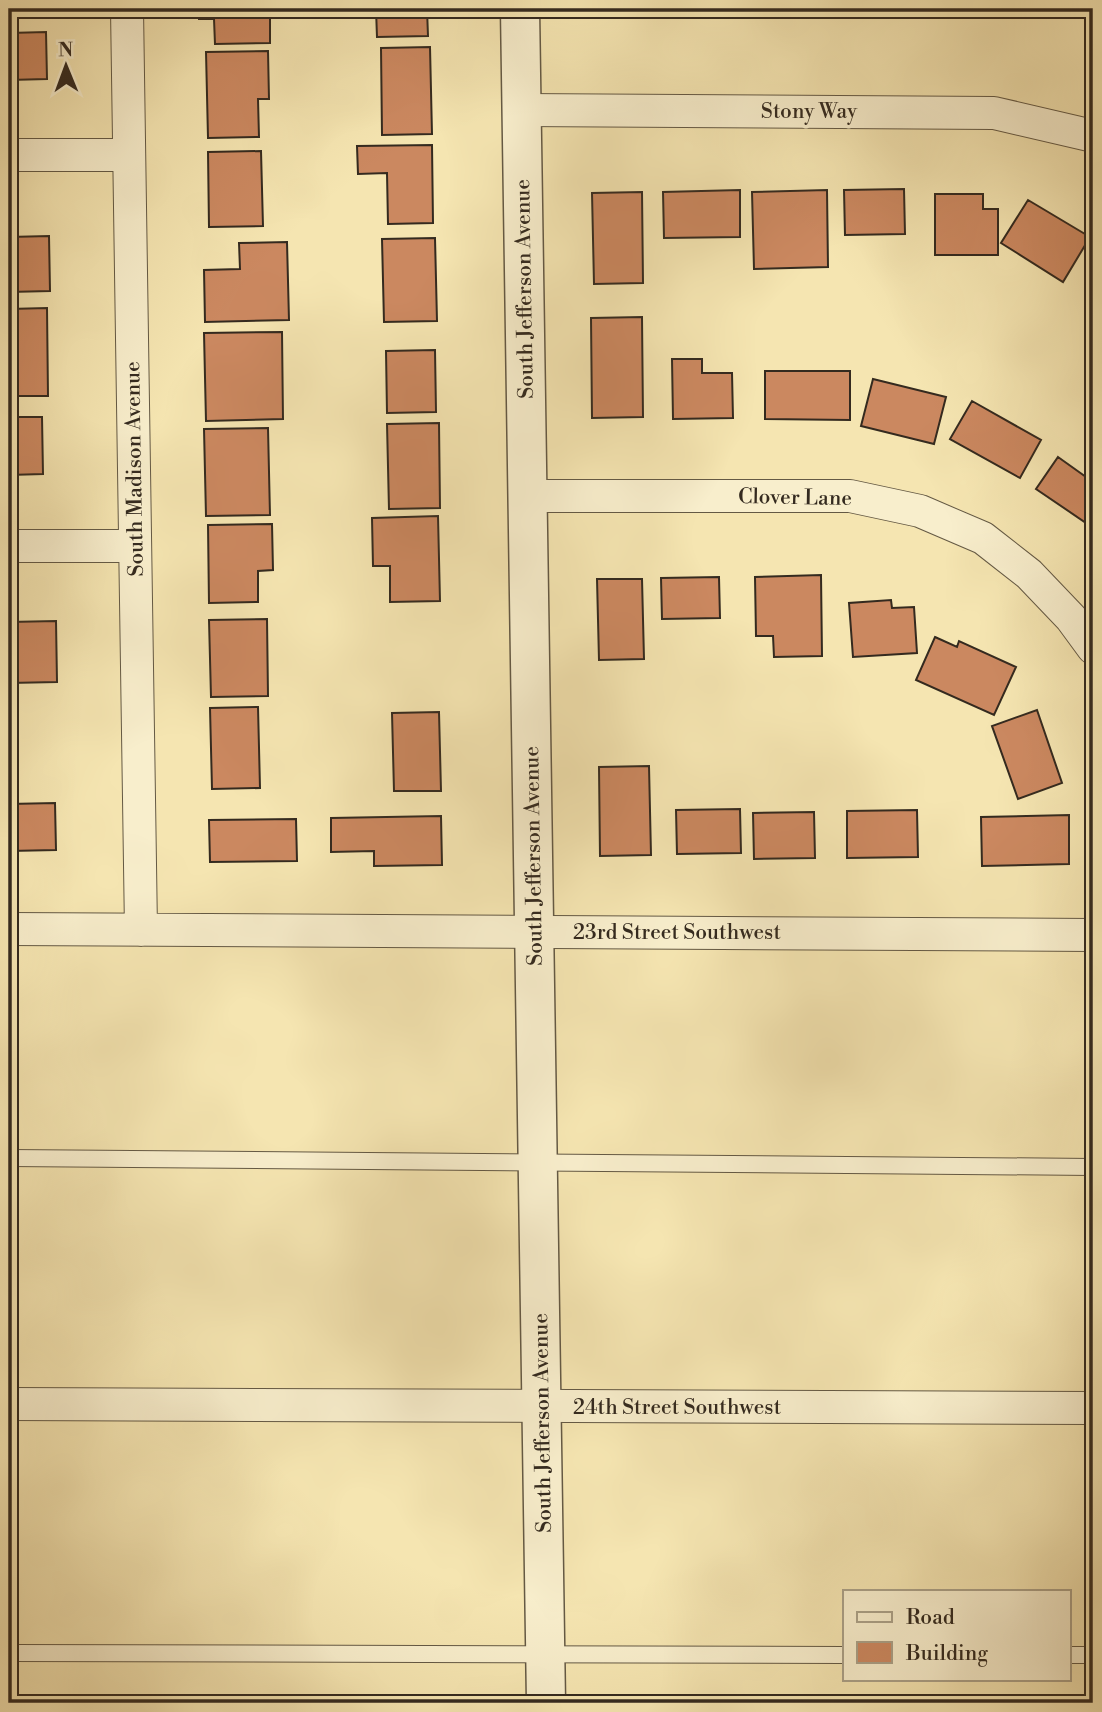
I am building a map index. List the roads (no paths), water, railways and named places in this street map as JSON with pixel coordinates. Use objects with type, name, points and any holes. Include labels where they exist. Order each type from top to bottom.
[{"type":"street","name":"South Madison Avenue","points":[[127,9],[141,930]]},
{"type":"street","name":"South Jefferson Avenue","points":[[520,9],[546,1703]]},
{"type":"street","name":"Stony Way","points":[[522,110],[993,113],[1078,130],[1093,136]]},
{"type":"street","points":[[9,155],[129,155]]},
{"type":"street","name":"Clover Lane","points":[[527,496],[850,496],[920,511],[983,538],[1020,567],[1071,618],[1093,648]]},
{"type":"street","points":[[9,546],[135,546]]},
{"type":"street","name":"23rd Street Southwest","points":[[9,929],[1093,935]]},
{"type":"street","name":"24th Street Southwest","points":[[9,1404],[1093,1408]]},
{"type":"lane","points":[[9,1158],[1093,1167]]},
{"type":"lane","points":[[9,1653],[843,1655]]},
{"type":"lane","points":[[1070,1655],[1093,1655]]}]
